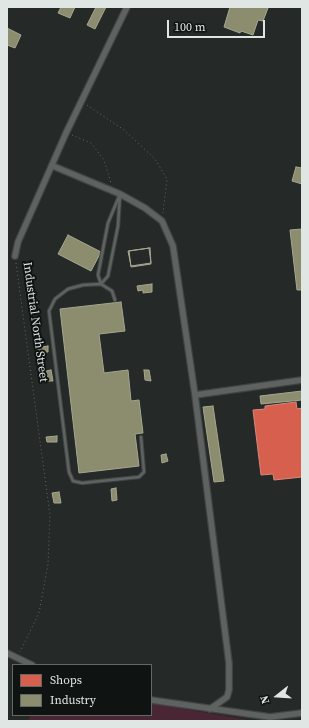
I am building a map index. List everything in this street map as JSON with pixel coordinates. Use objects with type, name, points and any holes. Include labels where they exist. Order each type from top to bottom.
[{"type":"street","name":"Industrial North Street","points":[[15,256],[18,242],[53,166],[66,133],[127,7]]},
{"type":"street","points":[[53,166],[120,194],[145,208],[162,221],[173,246],[178,269],[195,395],[229,663],[229,690],[227,697],[210,709]]},
{"type":"street","points":[[195,395],[302,380]]},
{"type":"street","points":[[7,652],[30,664]]},
{"type":"street","points":[[152,700],[270,716],[302,713]]},
{"type":"lane","points":[[101,284],[108,276],[118,226],[120,194]]},
{"type":"lane","points":[[101,284],[98,275],[108,223],[120,194]]},
{"type":"lane","points":[[115,300],[112,291],[101,284],[83,285],[68,289],[55,299],[49,311],[69,472],[73,481],[82,483],[139,477],[144,472],[141,437]]},
{"type":"path","points":[[81,102],[124,130],[155,159],[166,179],[162,221]]},
{"type":"path","points":[[66,133],[90,143],[104,160],[111,182],[108,189]]},
{"type":"path","name":"Industrial North Street","points":[[15,256],[50,514],[48,564],[39,613],[18,657]]},
{"type":"shaded area","points":[[152,703],[253,721],[28,721],[30,716],[152,716]]},
{"type":"building: Shops","points":[[296,402],[297,409],[302,408],[302,477],[274,480],[273,474],[261,475],[253,410],[265,409],[265,406]]},
{"type":"building: Industry","points":[[61,7],[75,7],[70,18],[58,13]]},
{"type":"building: Industry","points":[[96,7],[106,7],[95,29],[87,25]]},
{"type":"building: Industry","points":[[230,7],[268,8],[263,21],[258,20],[253,35],[241,31],[240,33],[224,27]]},
{"type":"building: Industry","points":[[7,28],[21,35],[15,48],[7,45]]},
{"type":"building: Industry","points":[[296,167],[302,168],[302,184],[292,181]]},
{"type":"building: Industry","points":[[302,229],[302,290],[297,290],[290,230]]},
{"type":"building: Industry","points":[[68,235],[101,252],[91,271],[58,254]]},
{"type":"building: Industry","points":[[149,248],[151,263],[131,266],[128,251]]},
{"type":"building: Industry","points":[[150,248],[151,264],[131,267],[129,251]]},
{"type":"building: Industry","points":[[152,284],[152,292],[143,293],[143,290],[138,291],[137,286]]},
{"type":"building: Industry","points":[[121,302],[125,331],[99,334],[104,373],[128,370],[131,401],[139,400],[143,433],[135,434],[139,466],[79,473],[60,309]]},
{"type":"building: Industry","points":[[48,346],[48,352],[37,352],[37,348]]},
{"type":"building: Industry","points":[[51,370],[53,381],[42,381],[41,372]]},
{"type":"building: Industry","points":[[144,370],[149,370],[151,381],[145,380]]},
{"type":"building: Industry","points":[[302,391],[302,400],[261,404],[260,396]]},
{"type":"building: Industry","points":[[213,406],[224,481],[214,482],[203,407]]},
{"type":"building: Industry","points":[[57,436],[57,442],[47,442],[46,437]]},
{"type":"building: Industry","points":[[166,454],[168,461],[162,463],[161,455]]},
{"type":"building: Industry","points":[[116,488],[117,500],[112,501],[111,489]]},
{"type":"building: Industry","points":[[59,492],[61,503],[54,503],[52,493]]}]
